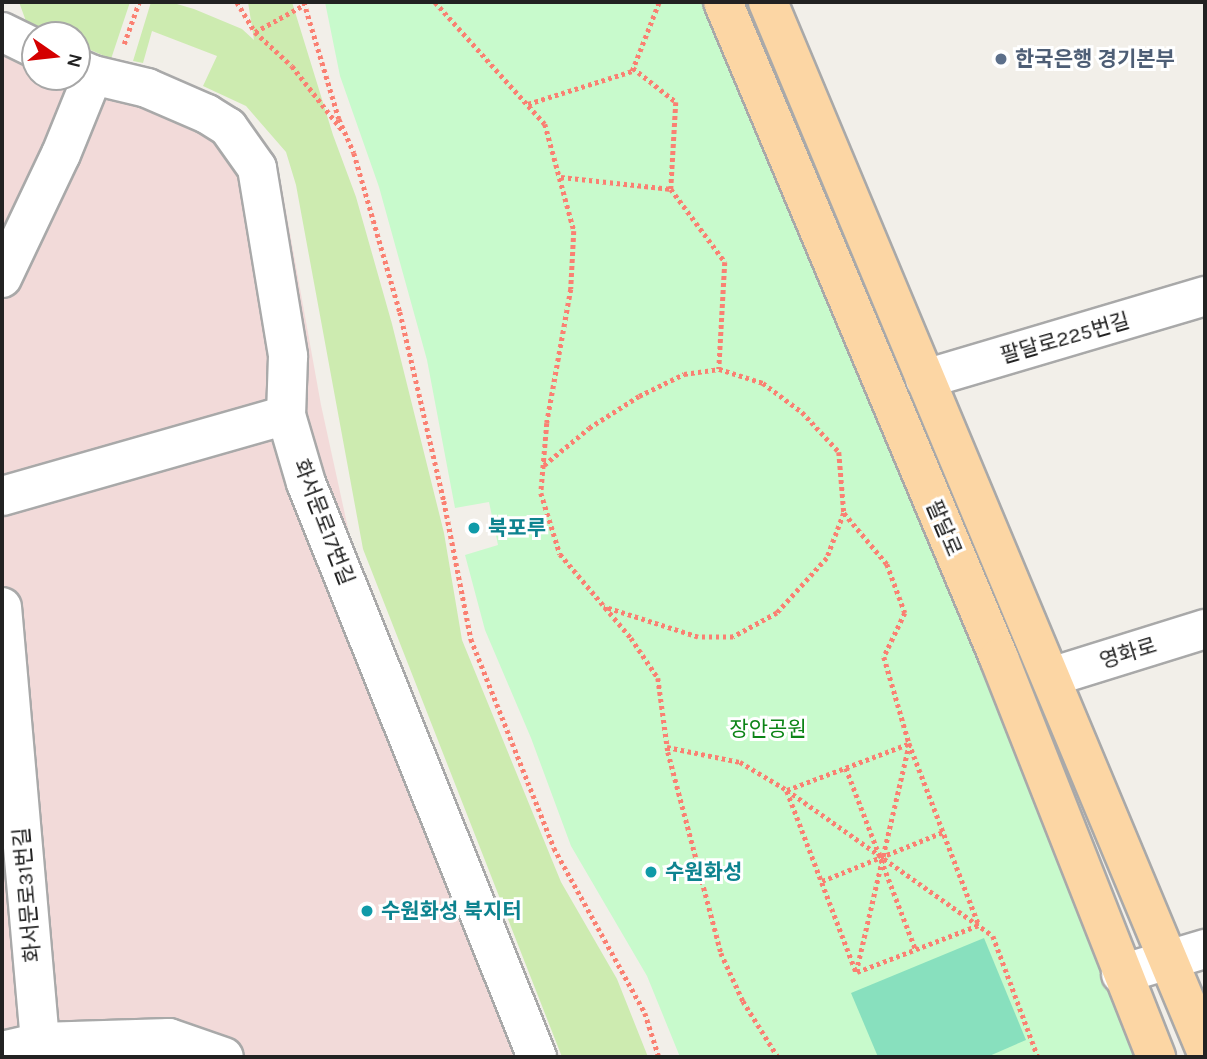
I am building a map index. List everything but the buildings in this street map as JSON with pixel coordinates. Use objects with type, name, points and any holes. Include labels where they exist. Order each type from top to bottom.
[{"type":"main road","name":"팔달로","points":[[723,2],[999,658],[1121,974],[1156,1057]]},
{"type":"main road","name":"팔달로","points":[[768,2],[1205,1048]]},
{"type":"street","points":[[2,32],[21,41]]},
{"type":"street","points":[[2,278],[61,154],[94,74]]},
{"type":"street","name":"화서문로17번길","points":[[94,74],[148,88],[207,114],[228,127],[257,168],[288,356],[286,415],[306,483],[537,1057]]},
{"type":"street","name":"팔달로225번길","points":[[925,379],[1205,296]]},
{"type":"street","points":[[2,496],[286,415]]},
{"type":"street","name":"화서문로31번길","points":[[2,607],[41,1049]]},
{"type":"street","name":"영화로","points":[[1051,677],[1205,629]]},
{"type":"street","points":[[1121,974],[1205,949]]},
{"type":"street","points":[[2,1051],[169,1038],[224,1057]]},
{"type":"path","points":[[94,74],[139,2]]},
{"type":"path","points":[[237,2],[255,32],[292,66],[346,134]]},
{"type":"path","points":[[435,2],[545,124],[574,231],[571,289],[547,423],[541,493],[560,554],[631,638],[658,678],[667,747],[721,953],[743,1001],[778,1057]]},
{"type":"path","points":[[634,68],[659,2]]},
{"type":"path","points":[[255,32],[304,4],[369,202],[400,312],[444,501],[471,639],[554,848],[645,1013],[659,1057]]},
{"type":"path","points":[[528,104],[634,68]]},
{"type":"path","points":[[634,68],[677,102],[671,189],[725,262],[719,369]]},
{"type":"path","points":[[561,177],[671,189]]},
{"type":"path","points":[[543,465],[589,428],[639,396],[684,373],[719,369],[763,383],[802,412],[839,453],[844,513],[827,558],[777,613],[733,637],[698,637],[604,606]]},
{"type":"path","points":[[844,513],[887,564],[905,613],[884,657],[909,743],[979,925]]},
{"type":"path","points":[[787,790],[909,743]]},
{"type":"path","points":[[856,972],[909,743]]},
{"type":"path","points":[[667,747],[690,749],[740,762],[787,790],[993,936],[1038,1057]]},
{"type":"path","points":[[846,768],[916,950]]},
{"type":"path","points":[[787,790],[856,972]]},
{"type":"path","points":[[822,881],[943,831]]},
{"type":"path","points":[[856,972],[979,925]]},
{"type":"shaded area","points":[[2,16],[21,27],[21,91],[91,91],[91,53],[243,117],[277,161],[321,405],[349,533],[385,644],[549,1057],[2,1057]]},
{"type":"green space","points":[[19,2],[130,2],[111,59],[91,50],[91,21],[26,21]]},
{"type":"green space","points":[[151,2],[170,2],[194,9],[242,29],[254,40],[248,2],[292,2],[333,135],[356,197],[392,324],[444,533],[462,640],[561,882],[617,979],[648,1057],[562,1057],[363,549],[296,185],[286,152],[246,106],[203,86],[217,56],[152,31],[143,63],[133,61]]},
{"type":"green space","name":"장안공원","points":[[325,2],[710,2],[790,188],[1140,1057],[680,1057],[647,976],[571,846],[531,738],[485,630],[465,555],[498,545],[489,502],[455,508],[427,360],[379,187],[340,76]]},
{"type":"green space","points":[[984,938],[1026,1040],[987,1057],[878,1057],[851,993]]},
{"type":"place","name":"한국은행 경기본부","points":[[1001,59]]},
{"type":"place","name":"북포루","points":[[474,528]]},
{"type":"place","name":"수원화성","points":[[651,872]]},
{"type":"place","name":"수원화성 북지터","points":[[367,911]]}]
